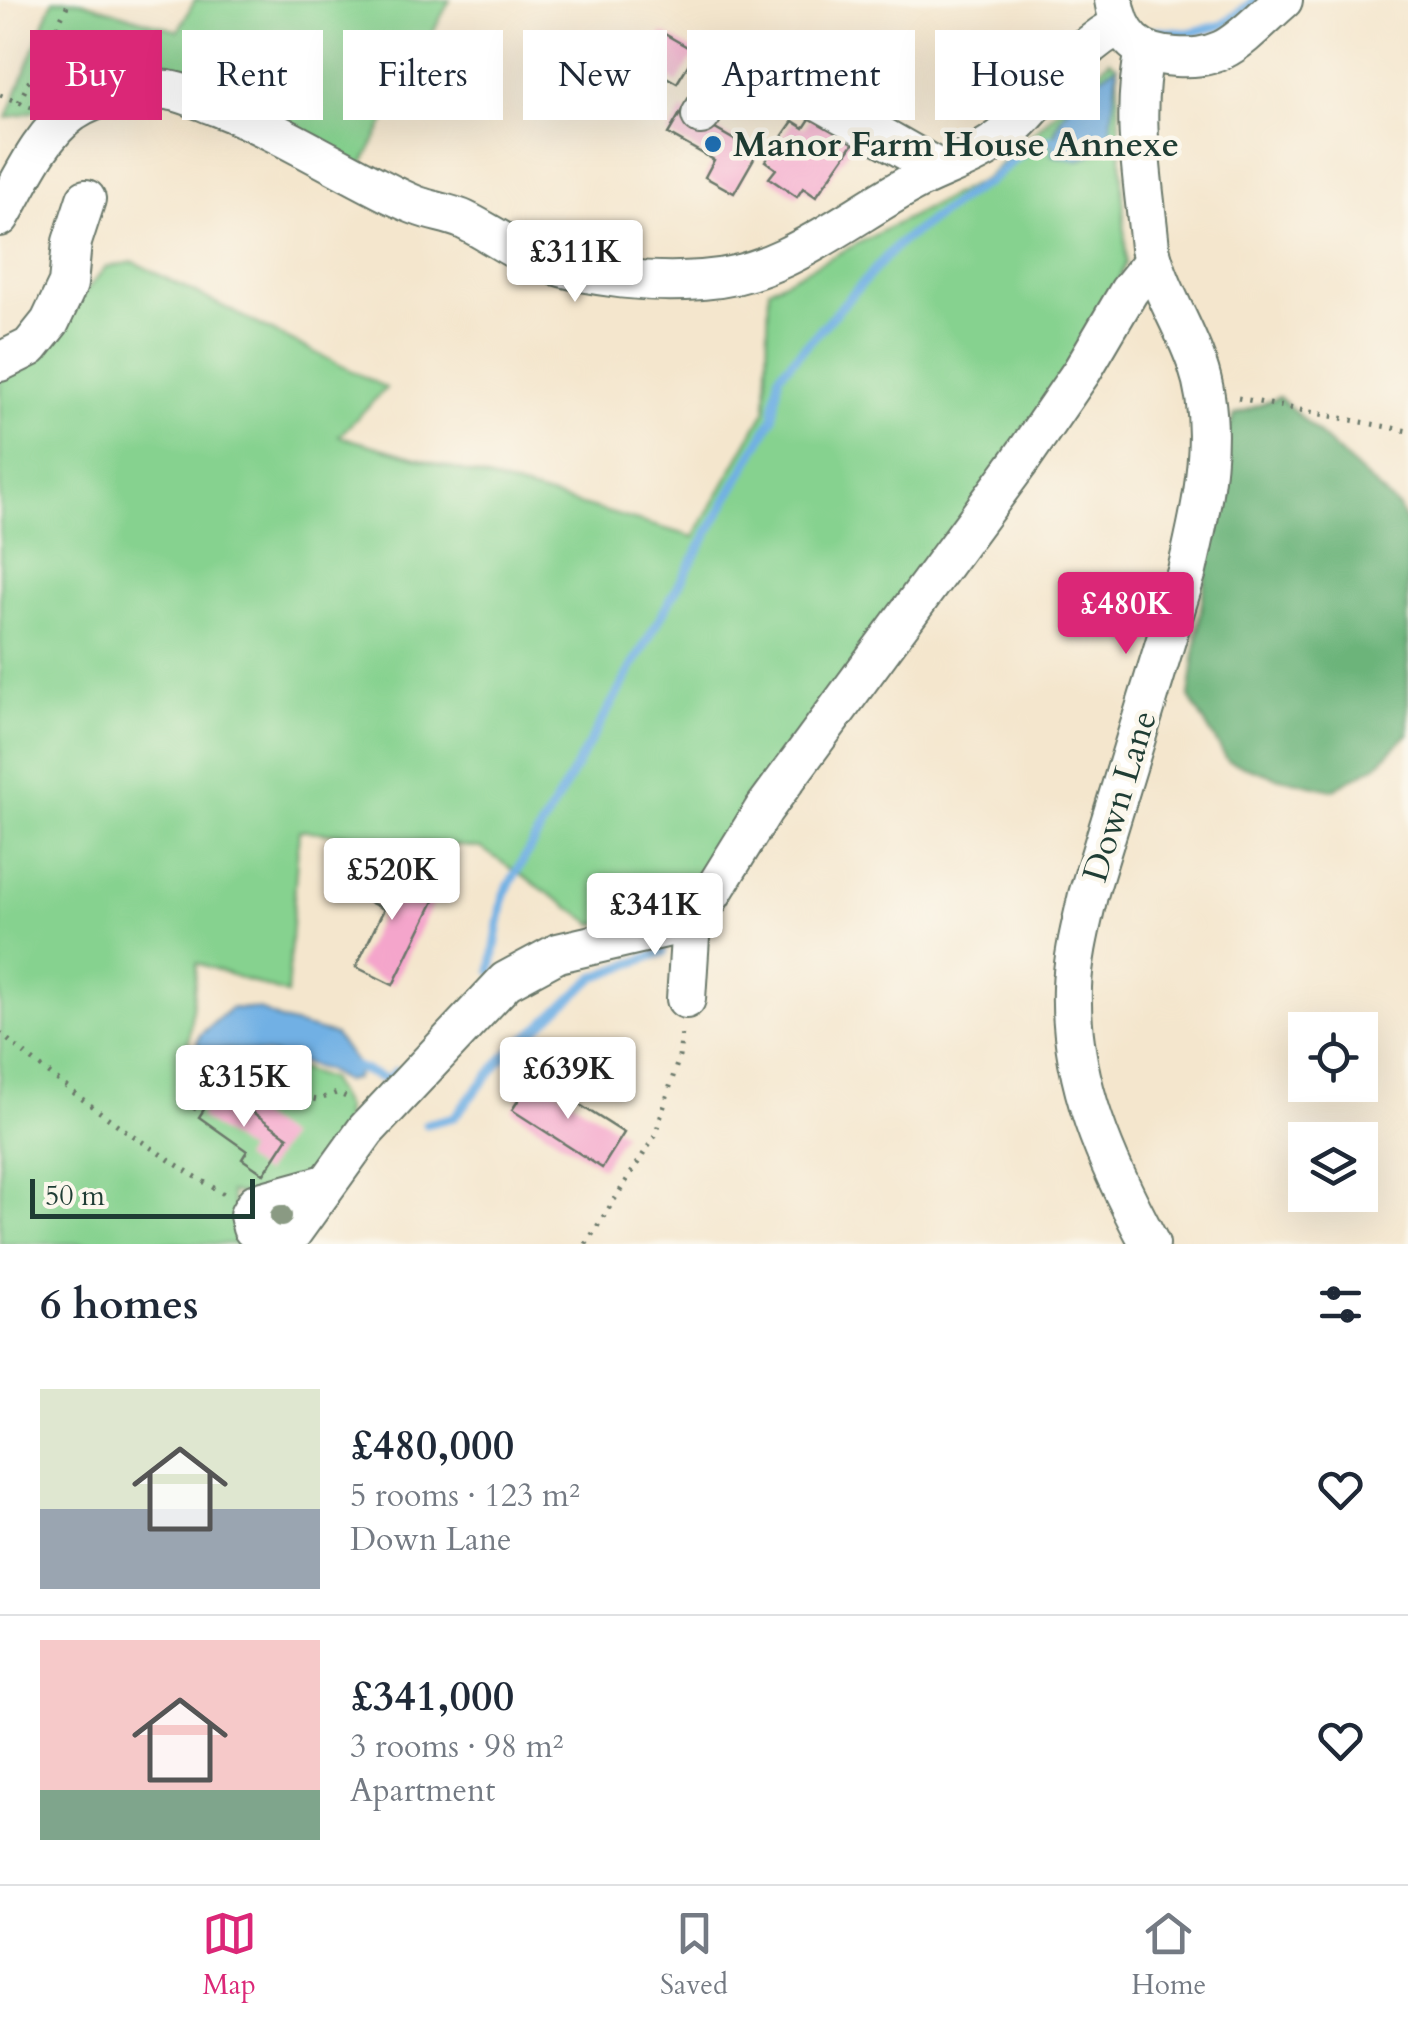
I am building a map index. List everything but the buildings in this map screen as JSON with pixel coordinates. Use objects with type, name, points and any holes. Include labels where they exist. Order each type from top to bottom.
[{"type":"street","points":[[0,217],[60,122],[112,95],[170,90],[263,126],[417,206],[462,219],[542,262],[619,277],[701,280],[734,276],[770,265],[837,230],[890,195],[972,156],[1004,136],[1076,58],[1109,30],[1126,26],[1160,56],[1198,58],[1225,48],[1283,0]]},
{"type":"street","name":"Down Lane","points":[[1126,26],[1139,76],[1137,113],[1153,261],[1185,332],[1206,392],[1207,457],[1188,571],[1088,895],[1076,948],[1072,1022],[1088,1104],[1104,1153],[1150,1244]]},
{"type":"street","points":[[853,120],[939,169]]},
{"type":"street","points":[[0,362],[30,347],[50,322],[68,284],[72,242],[86,199]]},
{"type":"street","points":[[686,999],[691,922],[764,810],[1020,461],[1082,371],[1128,291],[1153,261]]},
{"type":"street","points":[[284,1244],[366,1130],[506,981],[558,953],[691,922]]},
{"type":"street","points":[[268,1244],[252,1228],[249,1215],[256,1203],[325,1184]]},
{"type":"path","points":[[19,102],[70,0]]},
{"type":"path","points":[[1206,392],[1408,431]]},
{"type":"path","points":[[586,1244],[655,1136],[679,1057],[686,999]]},
{"type":"path","points":[[0,1032],[173,1164],[226,1195],[256,1203]]},
{"type":"path","points":[[193,1110],[218,1080],[317,1100],[337,1093],[346,1097],[366,1130]]},
{"type":"green space","points":[[53,0],[77,0],[178,31],[195,0],[450,0],[434,30],[343,30],[343,120],[386,120],[362,165],[250,120],[323,120],[323,30],[182,30],[182,93],[162,85],[162,30],[41,30]]},
{"type":"green space","points":[[30,59],[30,112],[7,118]]},
{"type":"green space","points":[[1110,60],[1117,66],[1126,263],[1092,336],[681,911],[594,924],[481,848],[299,830],[287,994],[197,963],[188,1046],[201,1057],[275,1061],[329,1079],[345,1108],[343,1150],[322,1180],[256,1197],[230,1192],[243,1238],[241,1244],[0,1244],[0,348],[37,348],[106,267],[134,262],[386,388],[339,436],[694,537],[766,409],[769,289],[986,178],[1047,120],[1100,120],[1100,70]]},
{"type":"green space","points":[[1279,397],[1399,508],[1408,527],[1408,734],[1377,765],[1332,790],[1228,761],[1189,697],[1206,572],[1228,459],[1224,439],[1235,415]]},
{"type":"water","points":[[1117,66],[1109,147],[1078,160],[1052,155],[1060,120],[1100,120],[1100,78]]},
{"type":"water","points":[[231,1008],[259,1009],[282,1021],[335,1035],[359,1068],[355,1079],[344,1081],[325,1070],[275,1055],[203,1052],[197,1043],[200,1035]]},
{"type":"waterway","points":[[1154,31],[1188,33],[1223,25],[1255,0]]},
{"type":"waterway","points":[[491,971],[504,894],[773,418],[779,375],[898,244],[988,182],[1028,148],[1051,139]]},
{"type":"waterway","points":[[426,1124],[454,1117],[501,1060],[595,977],[663,952]]},
{"type":"waterway","points":[[348,1064],[387,1080],[396,1071]]},
{"type":"place","name":"Manor Farm House Annexe","points":[[713,144]]}]
